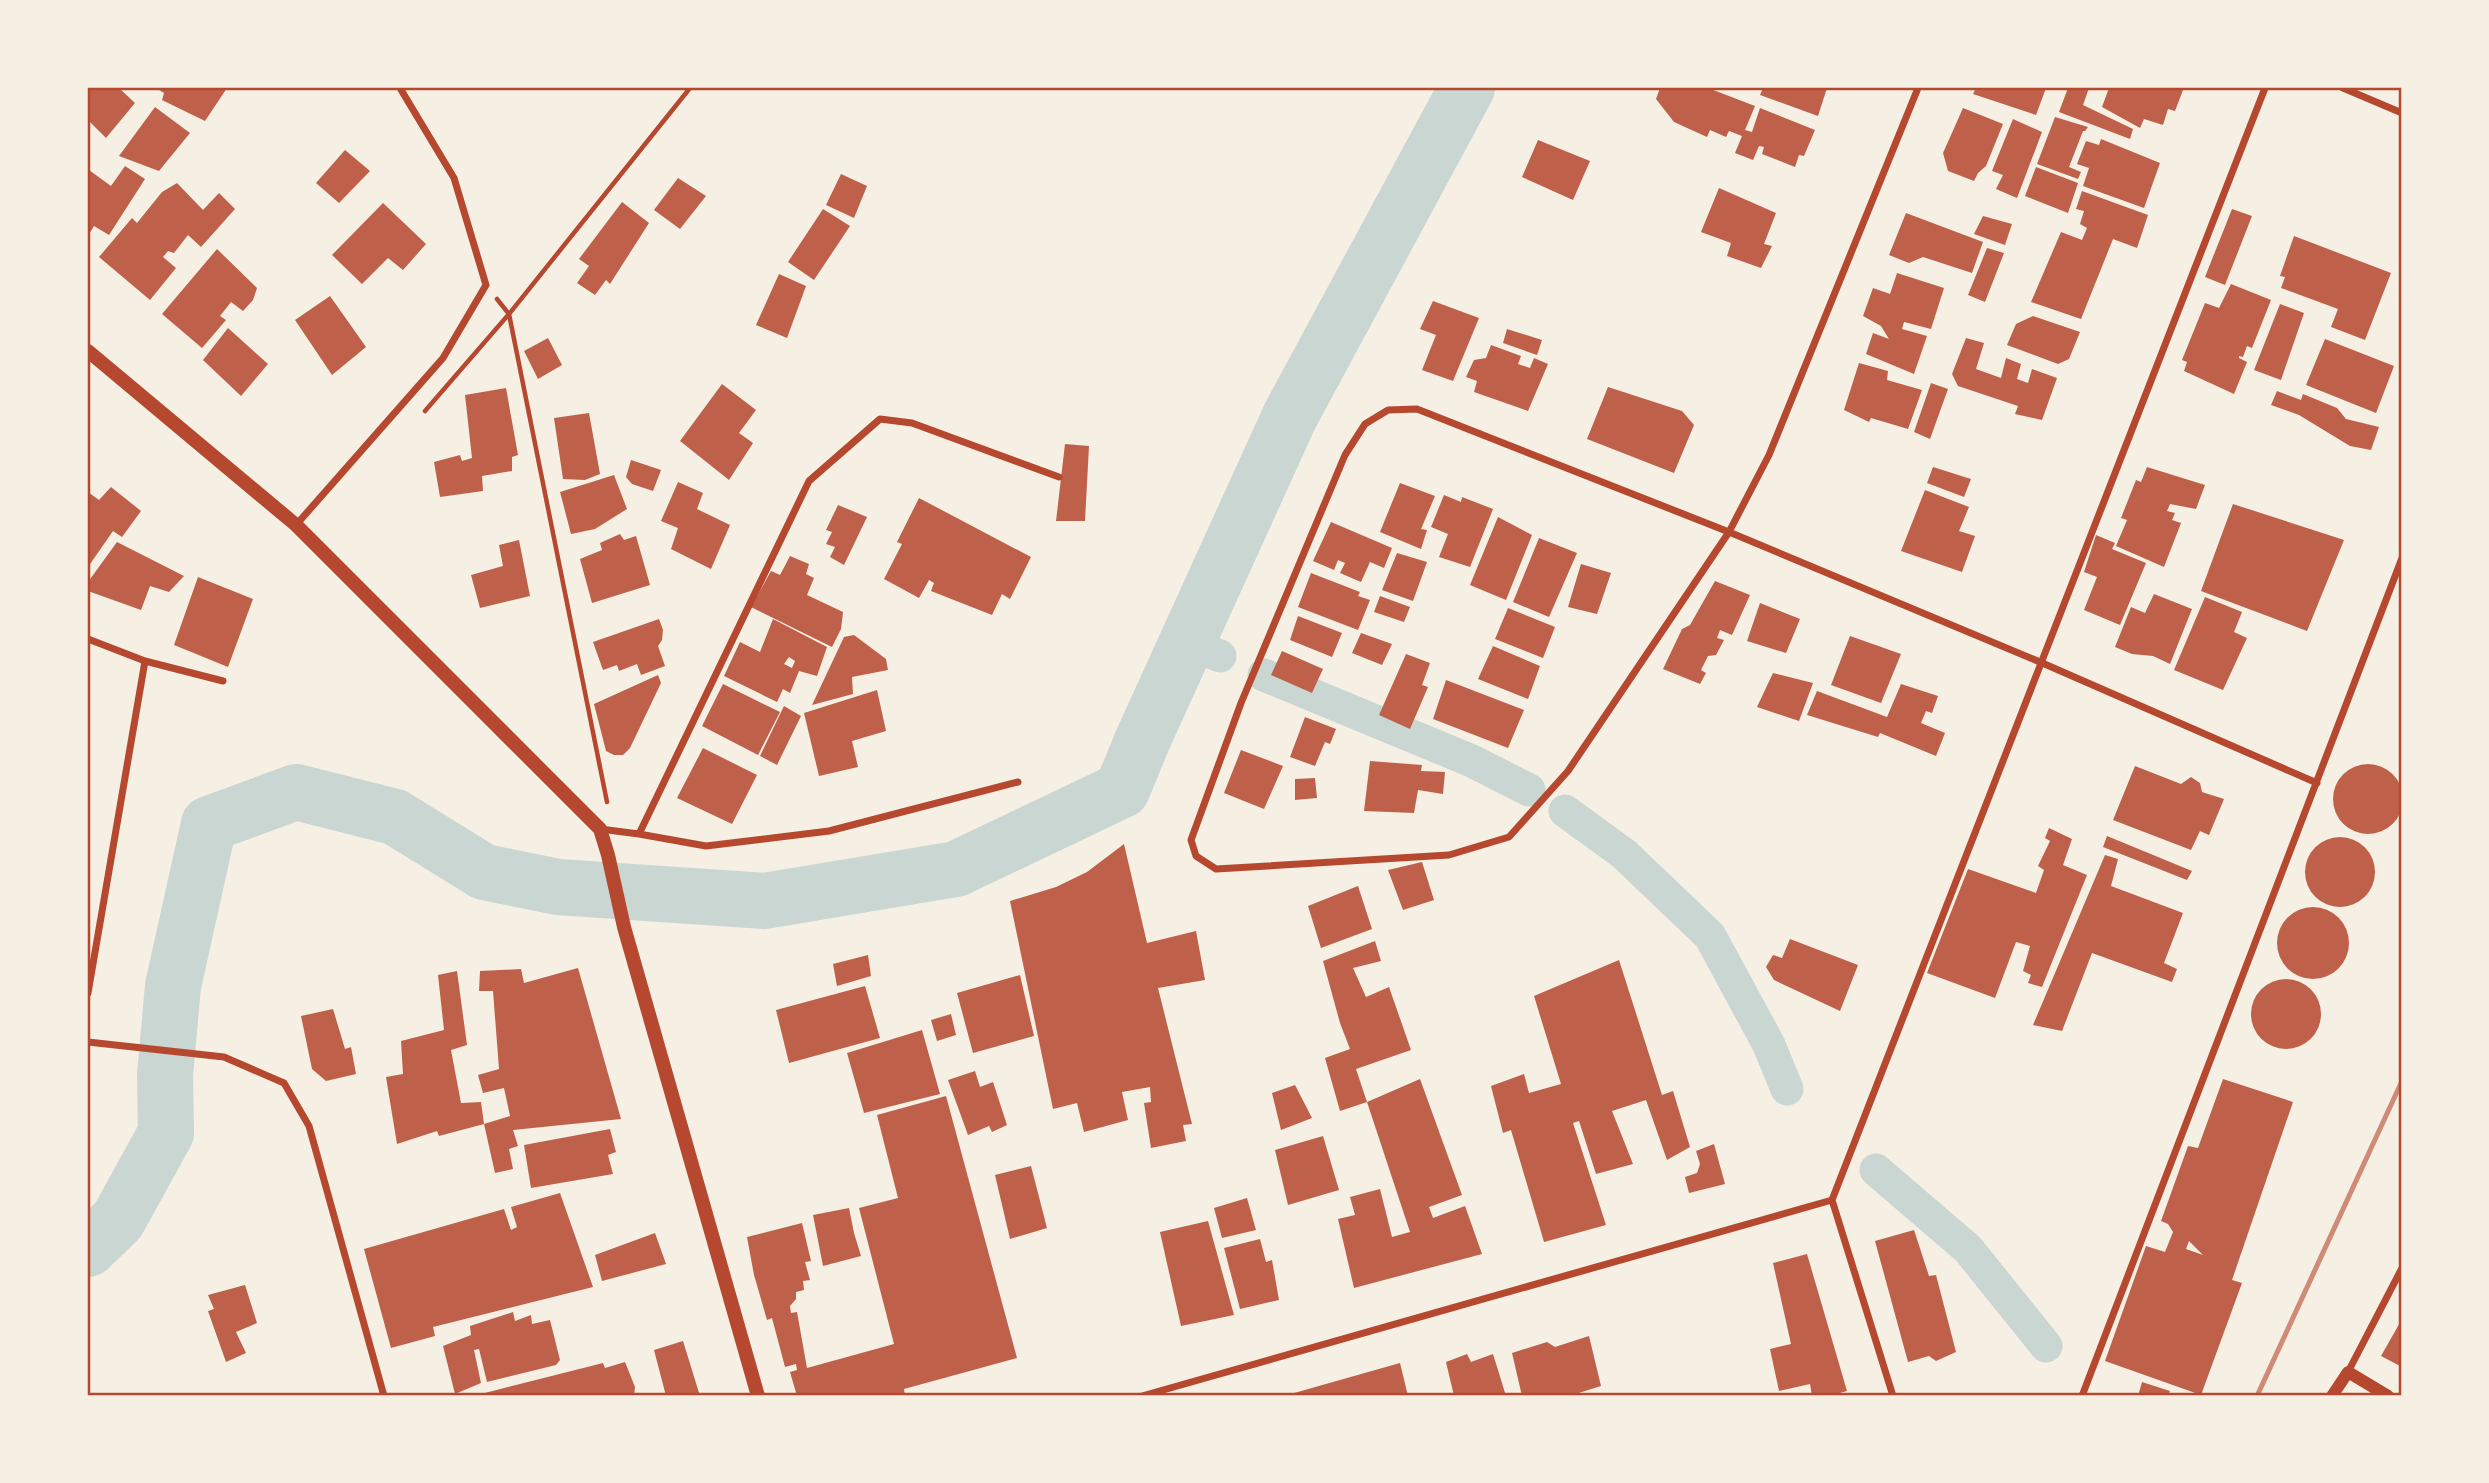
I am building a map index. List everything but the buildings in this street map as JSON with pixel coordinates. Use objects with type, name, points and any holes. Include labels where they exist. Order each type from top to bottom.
[{"type":"main road","points":[[88,351],[296,525],[606,829],[608,855],[624,927],[758,1395]]},
{"type":"street","points":[[296,525],[443,358],[486,285],[454,177],[400,88]]},
{"type":"street","points":[[1918,88],[1769,455],[1729,533],[1568,771],[1509,837],[1449,855],[1216,869],[1196,856],[1191,840],[1241,703],[1345,455],[1365,424],[1388,410],[1417,409],[1729,533],[2040,662],[2317,783]]},
{"type":"street","points":[[1893,1395],[1832,1200],[2265,88]]},
{"type":"street","points":[[2343,88],[2402,113]]},
{"type":"street","points":[[639,834],[809,481],[880,419],[912,424],[1059,477]]},
{"type":"street","points":[[2082,1395],[2402,558]]},
{"type":"street","points":[[88,639],[145,661],[223,681]]},
{"type":"street","points":[[88,993],[145,661]]},
{"type":"street","points":[[606,829],[706,846],[829,831],[1018,782]]},
{"type":"street","points":[[88,1042],[224,1057],[284,1083],[309,1126],[384,1395]]},
{"type":"street","points":[[1142,1395],[1832,1200]]},
{"type":"street","points":[[2332,1395],[2348,1371],[2402,1268]]},
{"type":"street","points":[[2348,1371],[2388,1395]]},
{"type":"path","points":[[422,414],[432,406],[509,314],[690,88]]},
{"type":"path","points":[[486,285],[509,314],[606,829]]},
{"type":"waterway","points":[[88,1249],[118,1220],[166,1133],[165,1075],[173,986],[209,824],[296,792],[395,817],[484,872],[558,887],[765,901],[956,869],[1122,790],[1290,416],[1467,88]]},
{"type":"waterway","points":[[1187,643],[1220,656]]},
{"type":"waterway","points":[[1264,675],[1472,761],[1529,790]]},
{"type":"waterway","points":[[1565,811],[1624,854],[1710,936],[1769,1045],[1787,1089]]},
{"type":"waterway","points":[[1876,1170],[1968,1249],[2046,1346]]},
{"type":"railway","points":[[2257,1396],[2402,1081]]}]
